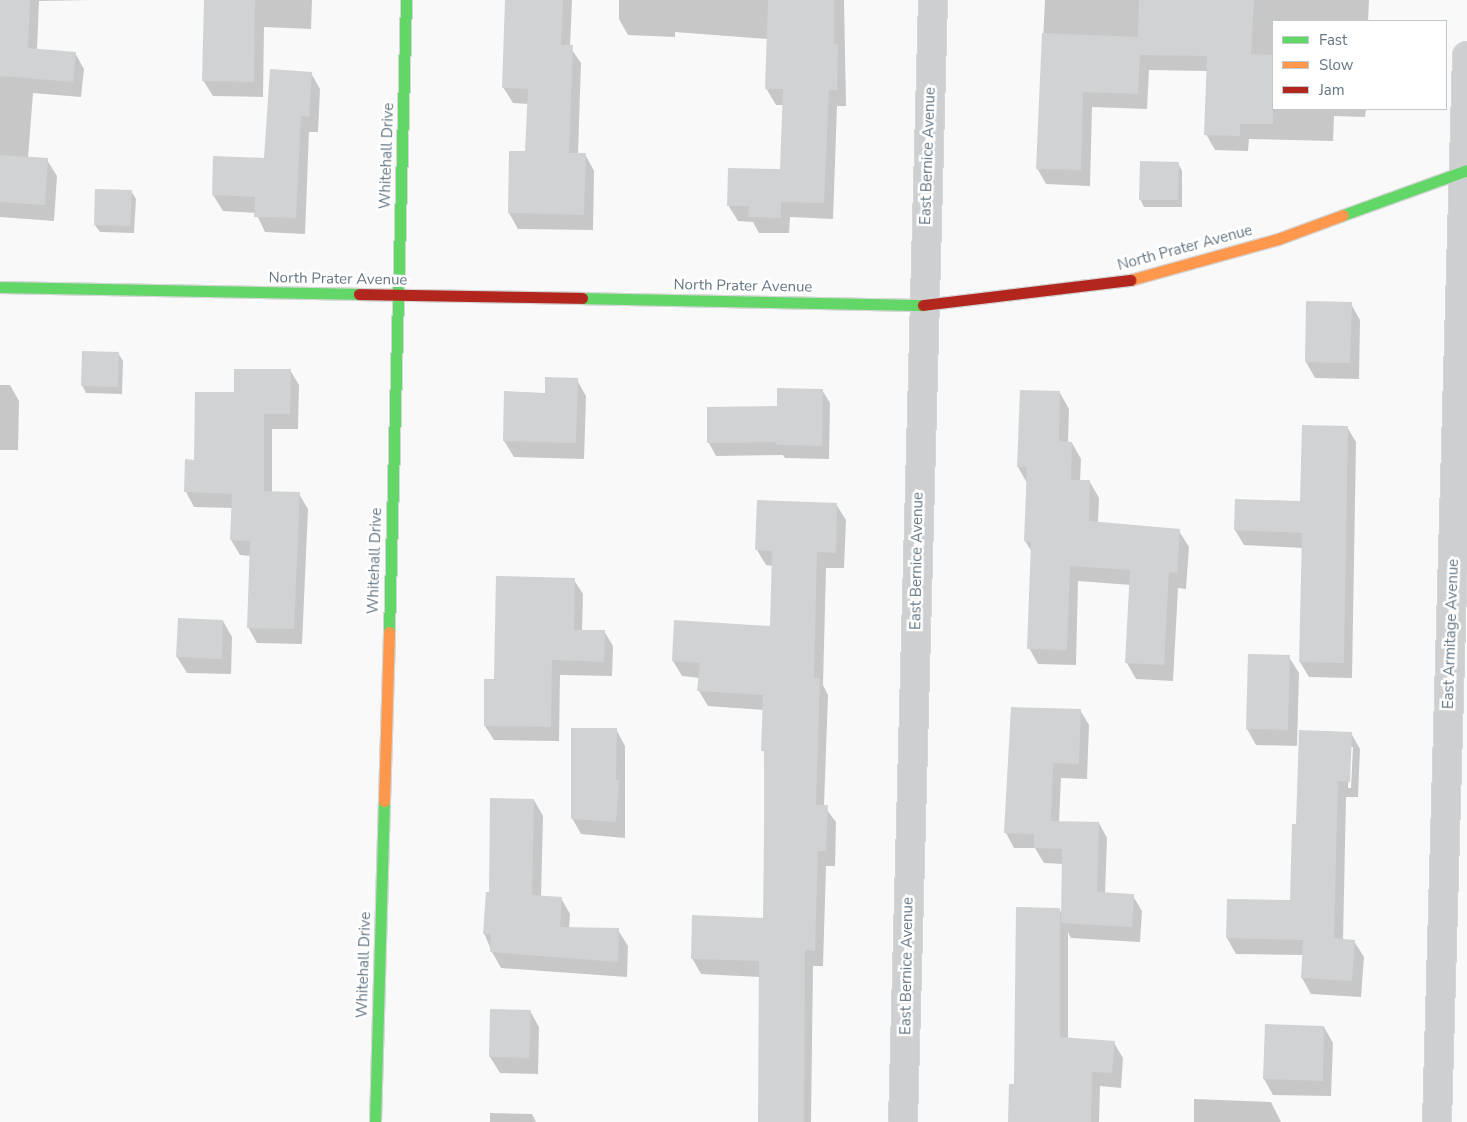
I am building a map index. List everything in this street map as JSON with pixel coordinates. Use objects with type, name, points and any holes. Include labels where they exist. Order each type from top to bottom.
[{"type":"street","name":"Whitehall Drive","points":[[375,1122],[406,0]]},
{"type":"street","name":"East Bernice Avenue","points":[[903,1122],[933,0]]},
{"type":"street","name":"East Armitage Avenue","points":[[1437,1122],[1466,171],[1467,56]]},
{"type":"street","name":"North Prater Avenue","points":[[0,287],[924,305],[1126,281],[1278,239],[1466,171]]},
{"type":"building","points":[[0,0],[30,0],[28,48],[76,52],[73,82],[0,76]]},
{"type":"building","points":[[204,0],[255,0],[254,82],[202,81]]},
{"type":"building","points":[[505,0],[563,0],[561,45],[573,45],[569,153],[586,153],[584,215],[508,213],[509,151],[525,151],[528,89],[502,88]]},
{"type":"building","points":[[768,0],[834,0],[834,44],[838,44],[837,90],[829,90],[824,203],[781,202],[781,218],[748,217],[749,206],[727,206],[728,168],[780,169],[783,89],[765,89]]},
{"type":"building","points":[[1139,0],[1254,0],[1251,54],[1272,55],[1273,124],[1240,124],[1240,136],[1204,135],[1207,56],[1140,55],[1138,94],[1083,92],[1081,170],[1036,169],[1042,33],[1138,37]]},
{"type":"building","points":[[270,69],[312,72],[309,117],[301,116],[296,218],[254,217],[255,197],[212,195],[213,156],[264,158]]},
{"type":"building","points":[[0,155],[48,158],[45,205],[0,202]]},
{"type":"building","points":[[1140,161],[1179,162],[1178,200],[1139,200]]},
{"type":"building","points":[[95,189],[132,190],[130,226],[94,225]]},
{"type":"building","points":[[1306,301],[1352,302],[1350,363],[1305,362]]},
{"type":"building","points":[[82,351],[119,352],[118,387],[81,386]]},
{"type":"building","points":[[234,369],[291,369],[290,414],[264,414],[264,491],[300,492],[294,629],[247,628],[250,541],[230,540],[232,494],[184,492],[185,459],[194,460],[195,392],[234,392]]},
{"type":"building","points":[[545,377],[578,378],[576,443],[503,441],[504,391],[545,393]]},
{"type":"building","points":[[777,388],[823,389],[822,446],[776,445],[776,442],[707,443],[707,407],[777,406]]},
{"type":"building","points":[[1020,390],[1060,391],[1059,441],[1072,442],[1071,480],[1090,480],[1089,521],[1180,529],[1177,573],[1169,572],[1164,665],[1125,663],[1130,570],[1070,566],[1067,650],[1027,649],[1031,542],[1024,541],[1027,467],[1017,467]]},
{"type":"building","points":[[1302,425],[1348,426],[1344,663],[1299,662],[1302,533],[1234,530],[1235,499],[1300,501]]},
{"type":"building","points":[[757,500],[837,503],[836,553],[817,552],[814,678],[820,678],[816,805],[828,805],[826,851],[818,851],[815,951],[805,950],[804,1122],[758,1122],[759,961],[691,959],[692,915],[763,918],[765,751],[761,751],[763,695],[697,691],[700,663],[672,661],[674,620],[770,626],[772,551],[755,550]]},
{"type":"building","points":[[496,576],[575,578],[574,630],[605,630],[604,662],[552,660],[551,727],[484,726],[484,679],[494,679]]},
{"type":"building","points":[[178,618],[223,620],[222,659],[176,657]]},
{"type":"building","points":[[1248,654],[1290,655],[1288,730],[1246,729]]},
{"type":"building","points":[[1011,707],[1081,709],[1079,764],[1053,763],[1051,821],[1099,822],[1097,892],[1134,894],[1132,927],[1061,923],[1062,849],[1034,848],[1034,834],[1004,833]]},
{"type":"building","points":[[571,728],[617,728],[616,780],[619,780],[616,822],[571,819]]},
{"type":"building","points":[[1299,730],[1352,732],[1350,782],[1338,781],[1334,938],[1355,940],[1352,981],[1301,978],[1303,940],[1226,938],[1227,899],[1290,900],[1292,824],[1296,824]]},
{"type":"building","points":[[490,798],[534,799],[532,895],[562,897],[560,927],[619,928],[618,962],[490,952],[491,934],[483,934],[486,892],[489,892]]},
{"type":"building","points":[[1016,907],[1060,908],[1060,1037],[1115,1041],[1112,1073],[1092,1072],[1091,1122],[1008,1122],[1009,1084],[1014,1084]]},
{"type":"building","points":[[490,1009],[531,1010],[529,1058],[489,1057]]},
{"type":"building","points":[[1265,1024],[1324,1026],[1323,1081],[1263,1079]]},
{"type":"traffic: fast","points":[[389,632],[406,0]]},
{"type":"traffic: fast","points":[[1343,215],[1467,170]]},
{"type":"traffic: fast","points":[[0,287],[359,294]]},
{"type":"traffic: fast","points":[[582,298],[923,305]]},
{"type":"traffic: fast","points":[[375,1122],[384,801]]},
{"type":"traffic: slow","points":[[1130,280],[1278,239],[1343,215]]},
{"type":"traffic: slow","points":[[384,801],[389,632]]},
{"type":"traffic: jam","points":[[923,305],[1130,280]]},
{"type":"traffic: jam","points":[[359,294],[582,298]]}]
